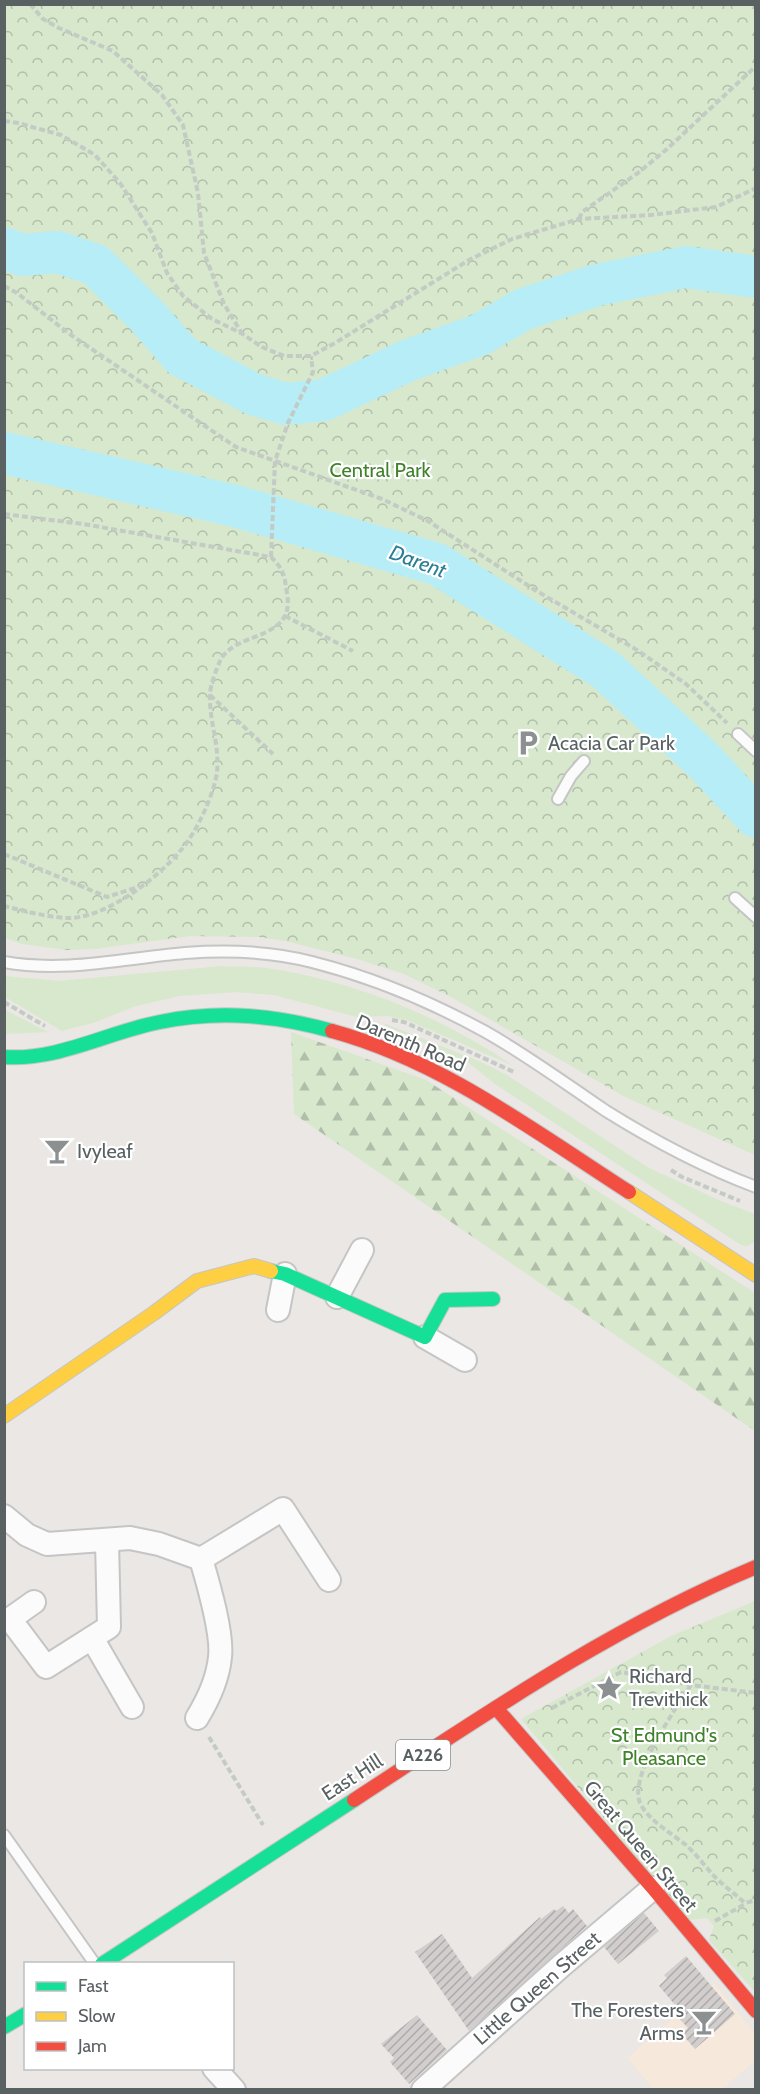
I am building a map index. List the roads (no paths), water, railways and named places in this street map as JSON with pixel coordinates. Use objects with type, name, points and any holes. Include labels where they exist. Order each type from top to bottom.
[{"type":"street","name":"Darenth Road","points":[[4,1057],[18,1058],[54,1053],[159,1022],[216,1014],[263,1016],[299,1022],[361,1039],[439,1072],[495,1105],[755,1273]]},
{"type":"street","points":[[337,1297],[362,1250]]},
{"type":"street","points":[[4,1416],[154,1314],[197,1281],[254,1266],[285,1274],[337,1297],[425,1337],[465,1360]]},
{"type":"street","points":[[278,1310],[285,1274]]},
{"type":"street","points":[[425,1337],[445,1300],[493,1299]]},
{"type":"street","points":[[201,1559],[283,1509],[329,1580]]},
{"type":"street","points":[[4,1516],[27,1535],[47,1544],[130,1538],[159,1544],[201,1559]]},
{"type":"street","points":[[34,1602],[9,1619],[46,1667],[109,1627],[107,1541]]},
{"type":"street","points":[[197,1718],[208,1700],[220,1656],[210,1588],[201,1559]]},
{"type":"street","name":"East Hill","points":[[105,1962],[496,1708],[628,1629],[712,1584],[756,1567]]},
{"type":"street","points":[[92,1638],[132,1707]]},
{"type":"street","name":"Great Queen Street","points":[[496,1708],[653,1888],[756,2011]]},
{"type":"street","name":"Little Queen Street","points":[[423,2090],[561,1966],[653,1888]]},
{"type":"street","points":[[4,2027],[24,2015]]},
{"type":"street","points":[[216,2070],[234,2090]]},
{"type":"lane","points":[[738,734],[756,751]]},
{"type":"lane","points":[[558,799],[571,776],[584,761]]},
{"type":"lane","points":[[735,898],[756,918]]},
{"type":"lane","points":[[4,962],[29,966],[73,966],[187,953],[234,952],[282,956],[340,970],[421,1001],[485,1032],[638,1131],[674,1151],[756,1187]]},
{"type":"lane","points":[[4,1835],[94,1962]]},
{"type":"waterway","name":"Darent","points":[[4,248],[22,255],[58,252],[96,265],[145,314],[183,357],[253,394],[286,404],[324,400],[409,360],[479,335],[524,309],[597,285],[686,267],[756,277]]},
{"type":"waterway","name":"Darent","points":[[4,453],[235,506],[437,564],[606,670],[702,759],[756,817]]},
{"type":"place","name":"Acacia Car Park","points":[[528,743]]},
{"type":"place","name":"Ivyleaf","points":[[57,1151]]},
{"type":"place","name":"Richard Trevithick","points":[[609,1688]]},
{"type":"place","name":"The Foresters Arms","points":[[704,2022]]},
{"type":"park label","name":"Central Park","points":[[380,470]]},
{"type":"park label","name":"St Edmund's Pleasance","points":[[664,1746]]}]
